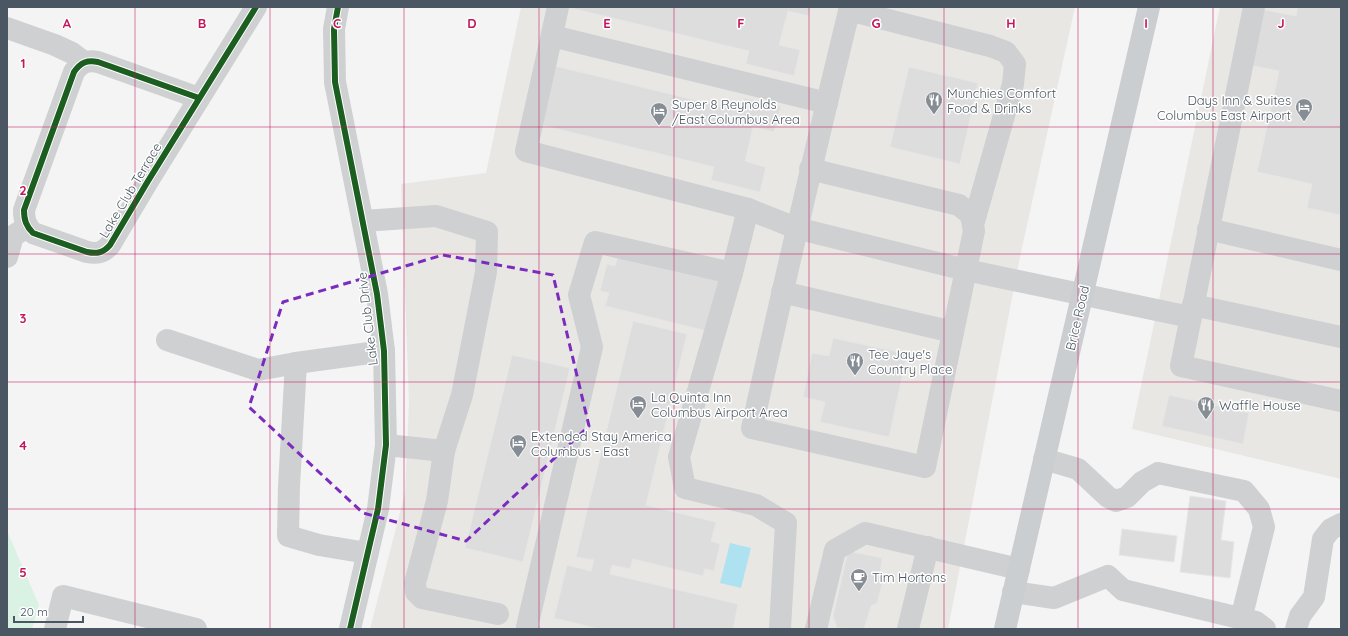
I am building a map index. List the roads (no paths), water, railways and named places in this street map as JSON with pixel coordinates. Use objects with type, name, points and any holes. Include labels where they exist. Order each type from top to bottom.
[{"type":"main road","name":"Brice Road","points":[[1005,629],[1149,7]]},
{"type":"street","name":"Lake Club Terrace","points":[[27,227],[33,232],[87,252],[96,254],[104,252],[110,245],[256,7]]},
{"type":"street","name":"Lake Club Drive","points":[[338,7],[334,29],[335,82],[377,294],[384,351],[386,445],[378,509],[350,629]]},
{"type":"street","points":[[558,7],[526,151],[748,209],[796,228],[966,270],[1082,294],[1192,311],[1341,337]]},
{"type":"street","points":[[1254,7],[1181,366],[1341,401]]},
{"type":"street","points":[[810,169],[959,205],[971,214],[974,231],[925,467],[752,428],[796,228],[810,169],[826,103],[850,9],[990,46],[1006,52],[1015,64],[1013,84],[973,225]]},
{"type":"street","points":[[7,28],[55,45],[72,53],[84,62]]},
{"type":"street","points":[[552,36],[826,103]]},
{"type":"street","points":[[7,257],[13,236],[27,227],[24,219],[24,210],[74,72],[80,64],[89,60],[98,62],[199,98]]},
{"type":"street","points":[[748,209],[732,272],[679,457],[685,488],[756,505],[786,523],[780,629]]},
{"type":"street","points":[[363,221],[436,216],[487,232],[486,272],[462,395],[444,451],[437,501],[415,583],[416,592],[422,598],[498,614]]},
{"type":"street","points":[[1208,229],[1341,260]]},
{"type":"street","points":[[529,629],[527,627],[592,347],[579,294],[595,242],[732,272]]},
{"type":"street","points":[[782,292],[953,332]]},
{"type":"street","points":[[167,340],[258,370],[384,351]]},
{"type":"street","points":[[296,364],[289,486],[288,536],[319,545],[367,553]]},
{"type":"street","points":[[386,445],[444,451]]},
{"type":"street","points":[[1044,459],[1078,469],[1108,498],[1116,501],[1128,497],[1142,482],[1158,473],[1244,491],[1259,509],[1264,527],[1241,619]]},
{"type":"street","points":[[1296,629],[1300,616],[1314,597],[1323,539],[1331,528],[1341,524]]},
{"type":"street","points":[[816,629],[835,550],[865,533],[1019,569]]},
{"type":"street","points":[[908,629],[928,547]]},
{"type":"street","points":[[1013,592],[1054,598],[1108,576],[1123,590],[1256,622],[1265,629]]},
{"type":"street","points":[[55,629],[63,596],[123,620],[188,628]]},
{"type":"water","points":[[730,543],[751,548],[741,588],[720,583]]},
{"type":"place","name":"Munchies Comfort Food & Drinks","points":[[934,115]]},
{"type":"place","name":"Days Inn & Suites Columbus East Airport","points":[[1304,122]]},
{"type":"place","name":"Super 8 Reynolds /East Columbus Area","points":[[659,126]]},
{"type":"place","name":"Tee Jaye's Country Place","points":[[855,376]]},
{"type":"place","name":"La Quinta Inn Columbus Airport Area","points":[[638,419]]},
{"type":"place","name":"Waffle House","points":[[1206,420]]},
{"type":"place","name":"Extended Stay America Columbus - East","points":[[518,458]]},
{"type":"place","name":"Tim Hortons","points":[[859,592]]}]
